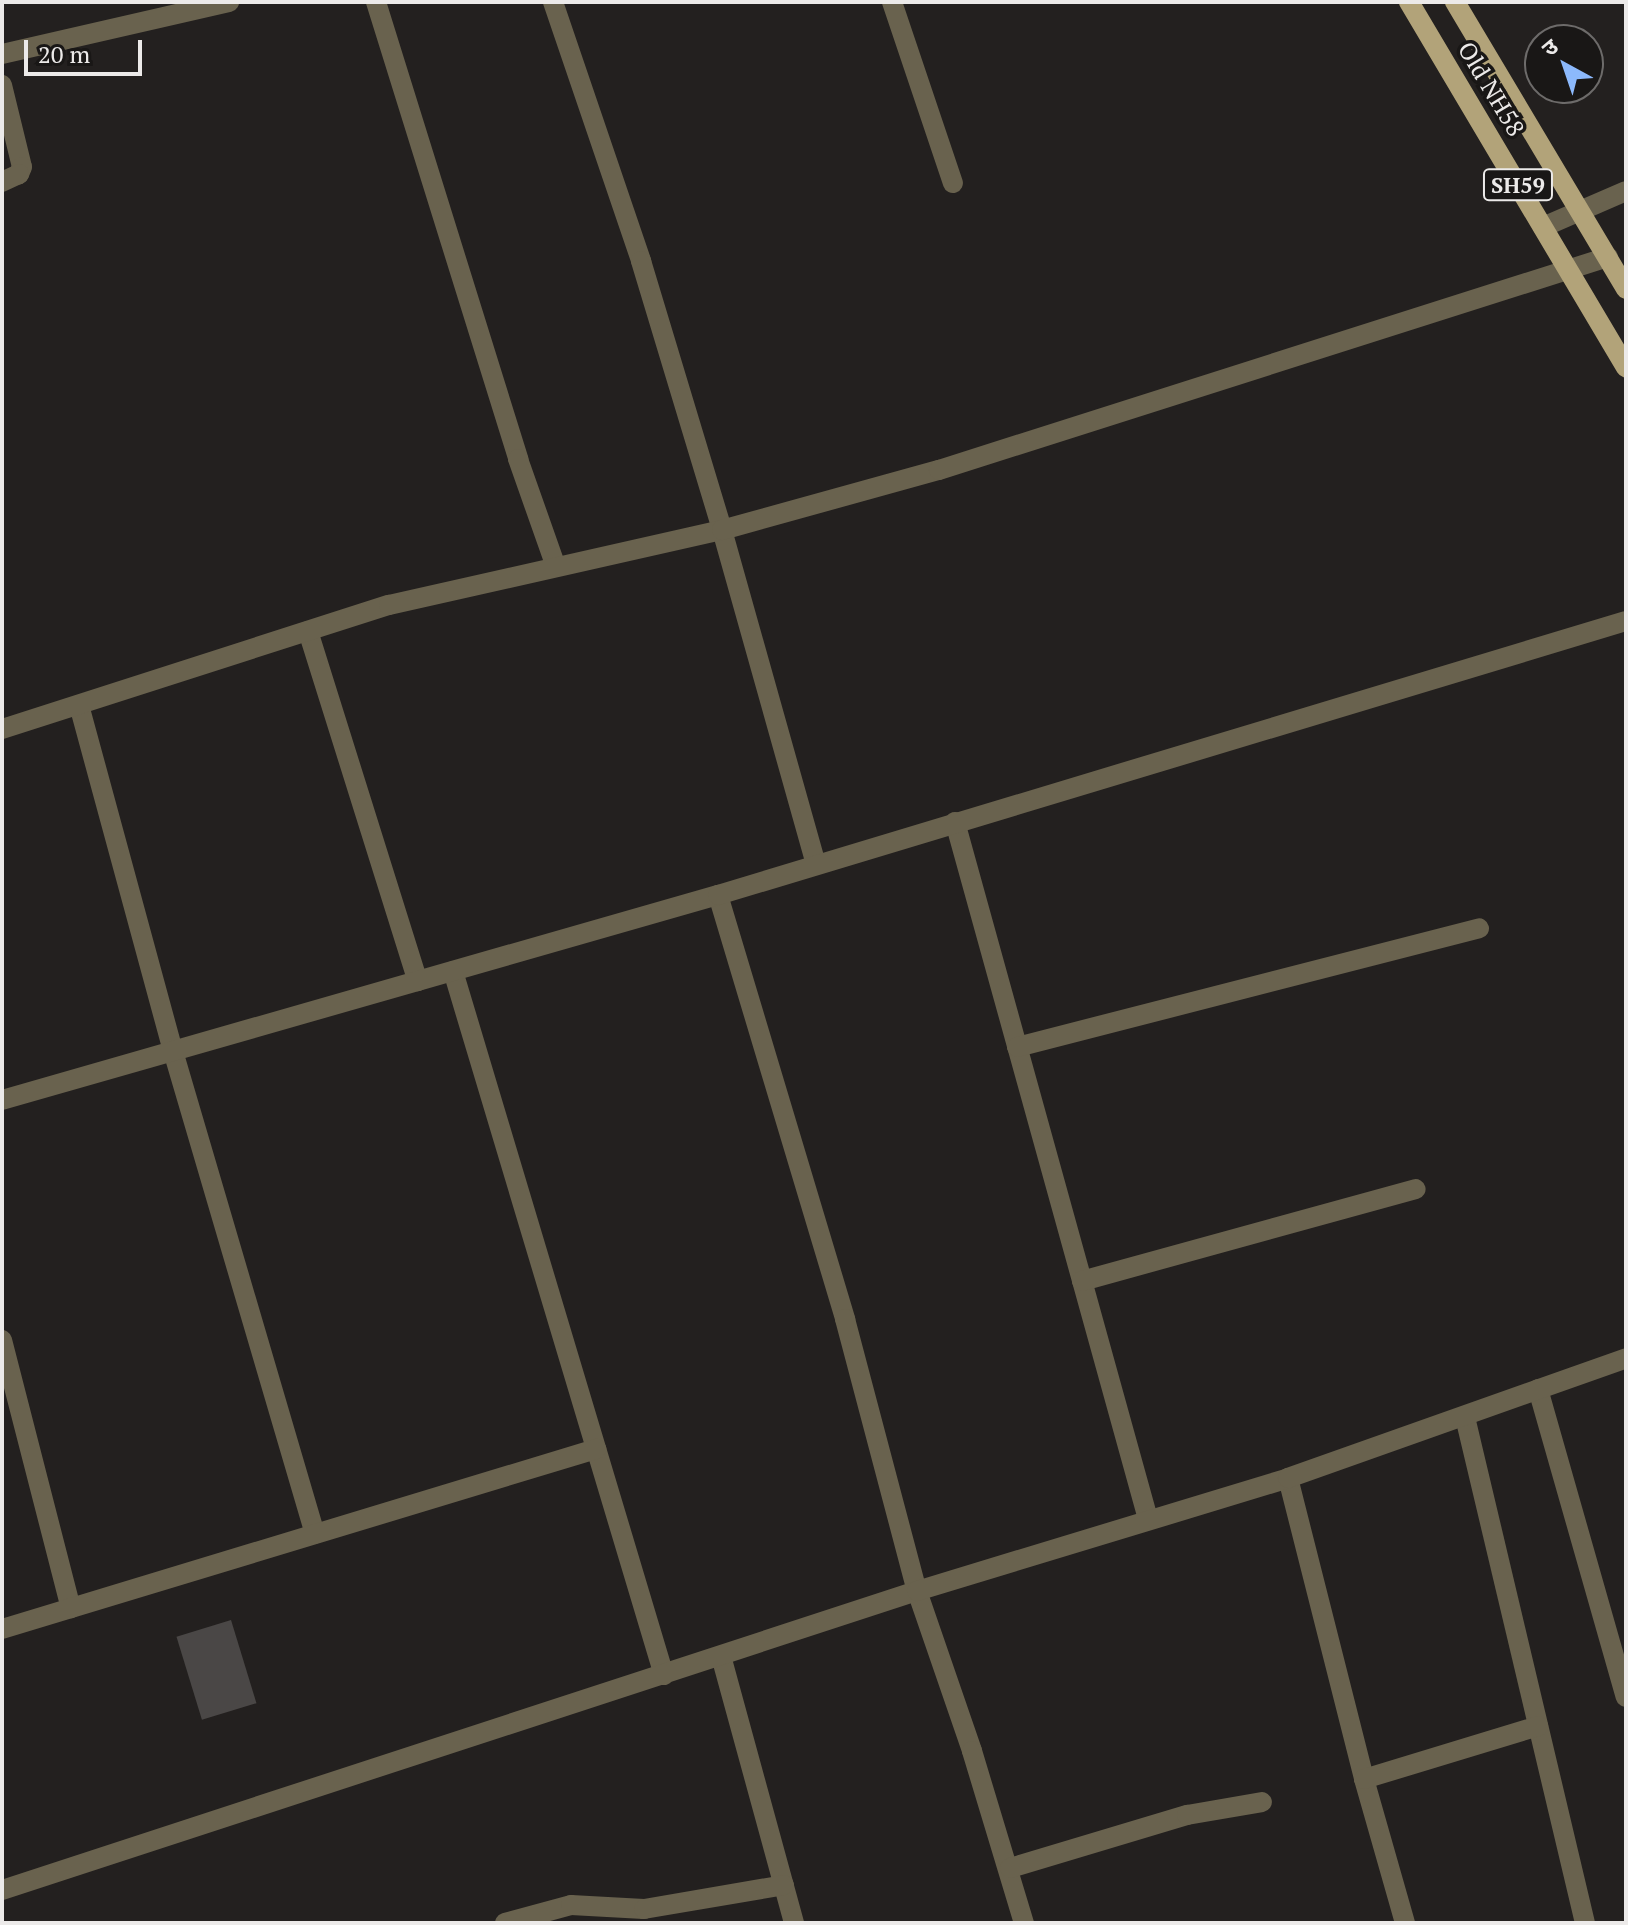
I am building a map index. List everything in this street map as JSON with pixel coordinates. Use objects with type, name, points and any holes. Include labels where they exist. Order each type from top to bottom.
[{"type":"main road","name":"Old NH58","points":[[1409,2],[1571,269],[1626,367]]},
{"type":"main road","name":"Old NH58","points":[[1455,2],[1626,289]]},
{"type":"street","points":[[2,54],[229,2]]},
{"type":"street","points":[[376,2],[518,459],[556,567]]},
{"type":"street","points":[[553,2],[641,261],[722,530],[816,864]]},
{"type":"street","points":[[892,2],[953,183]]},
{"type":"street","points":[[2,85],[22,167],[19,174],[2,182]]},
{"type":"street","points":[[1543,227],[1626,191]]},
{"type":"street","points":[[2,729],[389,605],[722,530],[939,470],[1608,257]]},
{"type":"street","points":[[2,1100],[718,895],[1626,621]]},
{"type":"street","points":[[308,631],[418,981]]},
{"type":"street","points":[[79,705],[173,1051],[315,1534]]},
{"type":"street","points":[[955,822],[1148,1519]]},
{"type":"street","points":[[718,895],[845,1319],[917,1591],[1010,1868],[1024,1923]]},
{"type":"street","points":[[1017,1047],[1479,928]]},
{"type":"street","points":[[453,971],[664,1675]]},
{"type":"street","points":[[1082,1281],[1416,1189]]},
{"type":"street","points":[[2,1340],[71,1608]]},
{"type":"street","points":[[2,1890],[917,1591],[1288,1478],[1626,1358]]},
{"type":"street","points":[[1538,1389],[1626,1697]]},
{"type":"street","points":[[1465,1417],[1585,1923]]},
{"type":"street","points":[[2,1629],[596,1449]]},
{"type":"street","points":[[1288,1478],[1364,1779],[1405,1923]]},
{"type":"street","points":[[721,1656],[794,1923]]},
{"type":"street","points":[[1364,1779],[1538,1726]]},
{"type":"street","points":[[1010,1868],[1187,1815],[1262,1802]]},
{"type":"street","points":[[505,1923],[533,1919],[571,1905],[644,1909],[678,1906],[784,1885]]},
{"type":"building","points":[[231,1620],[256,1703],[202,1720],[176,1637]]}]
